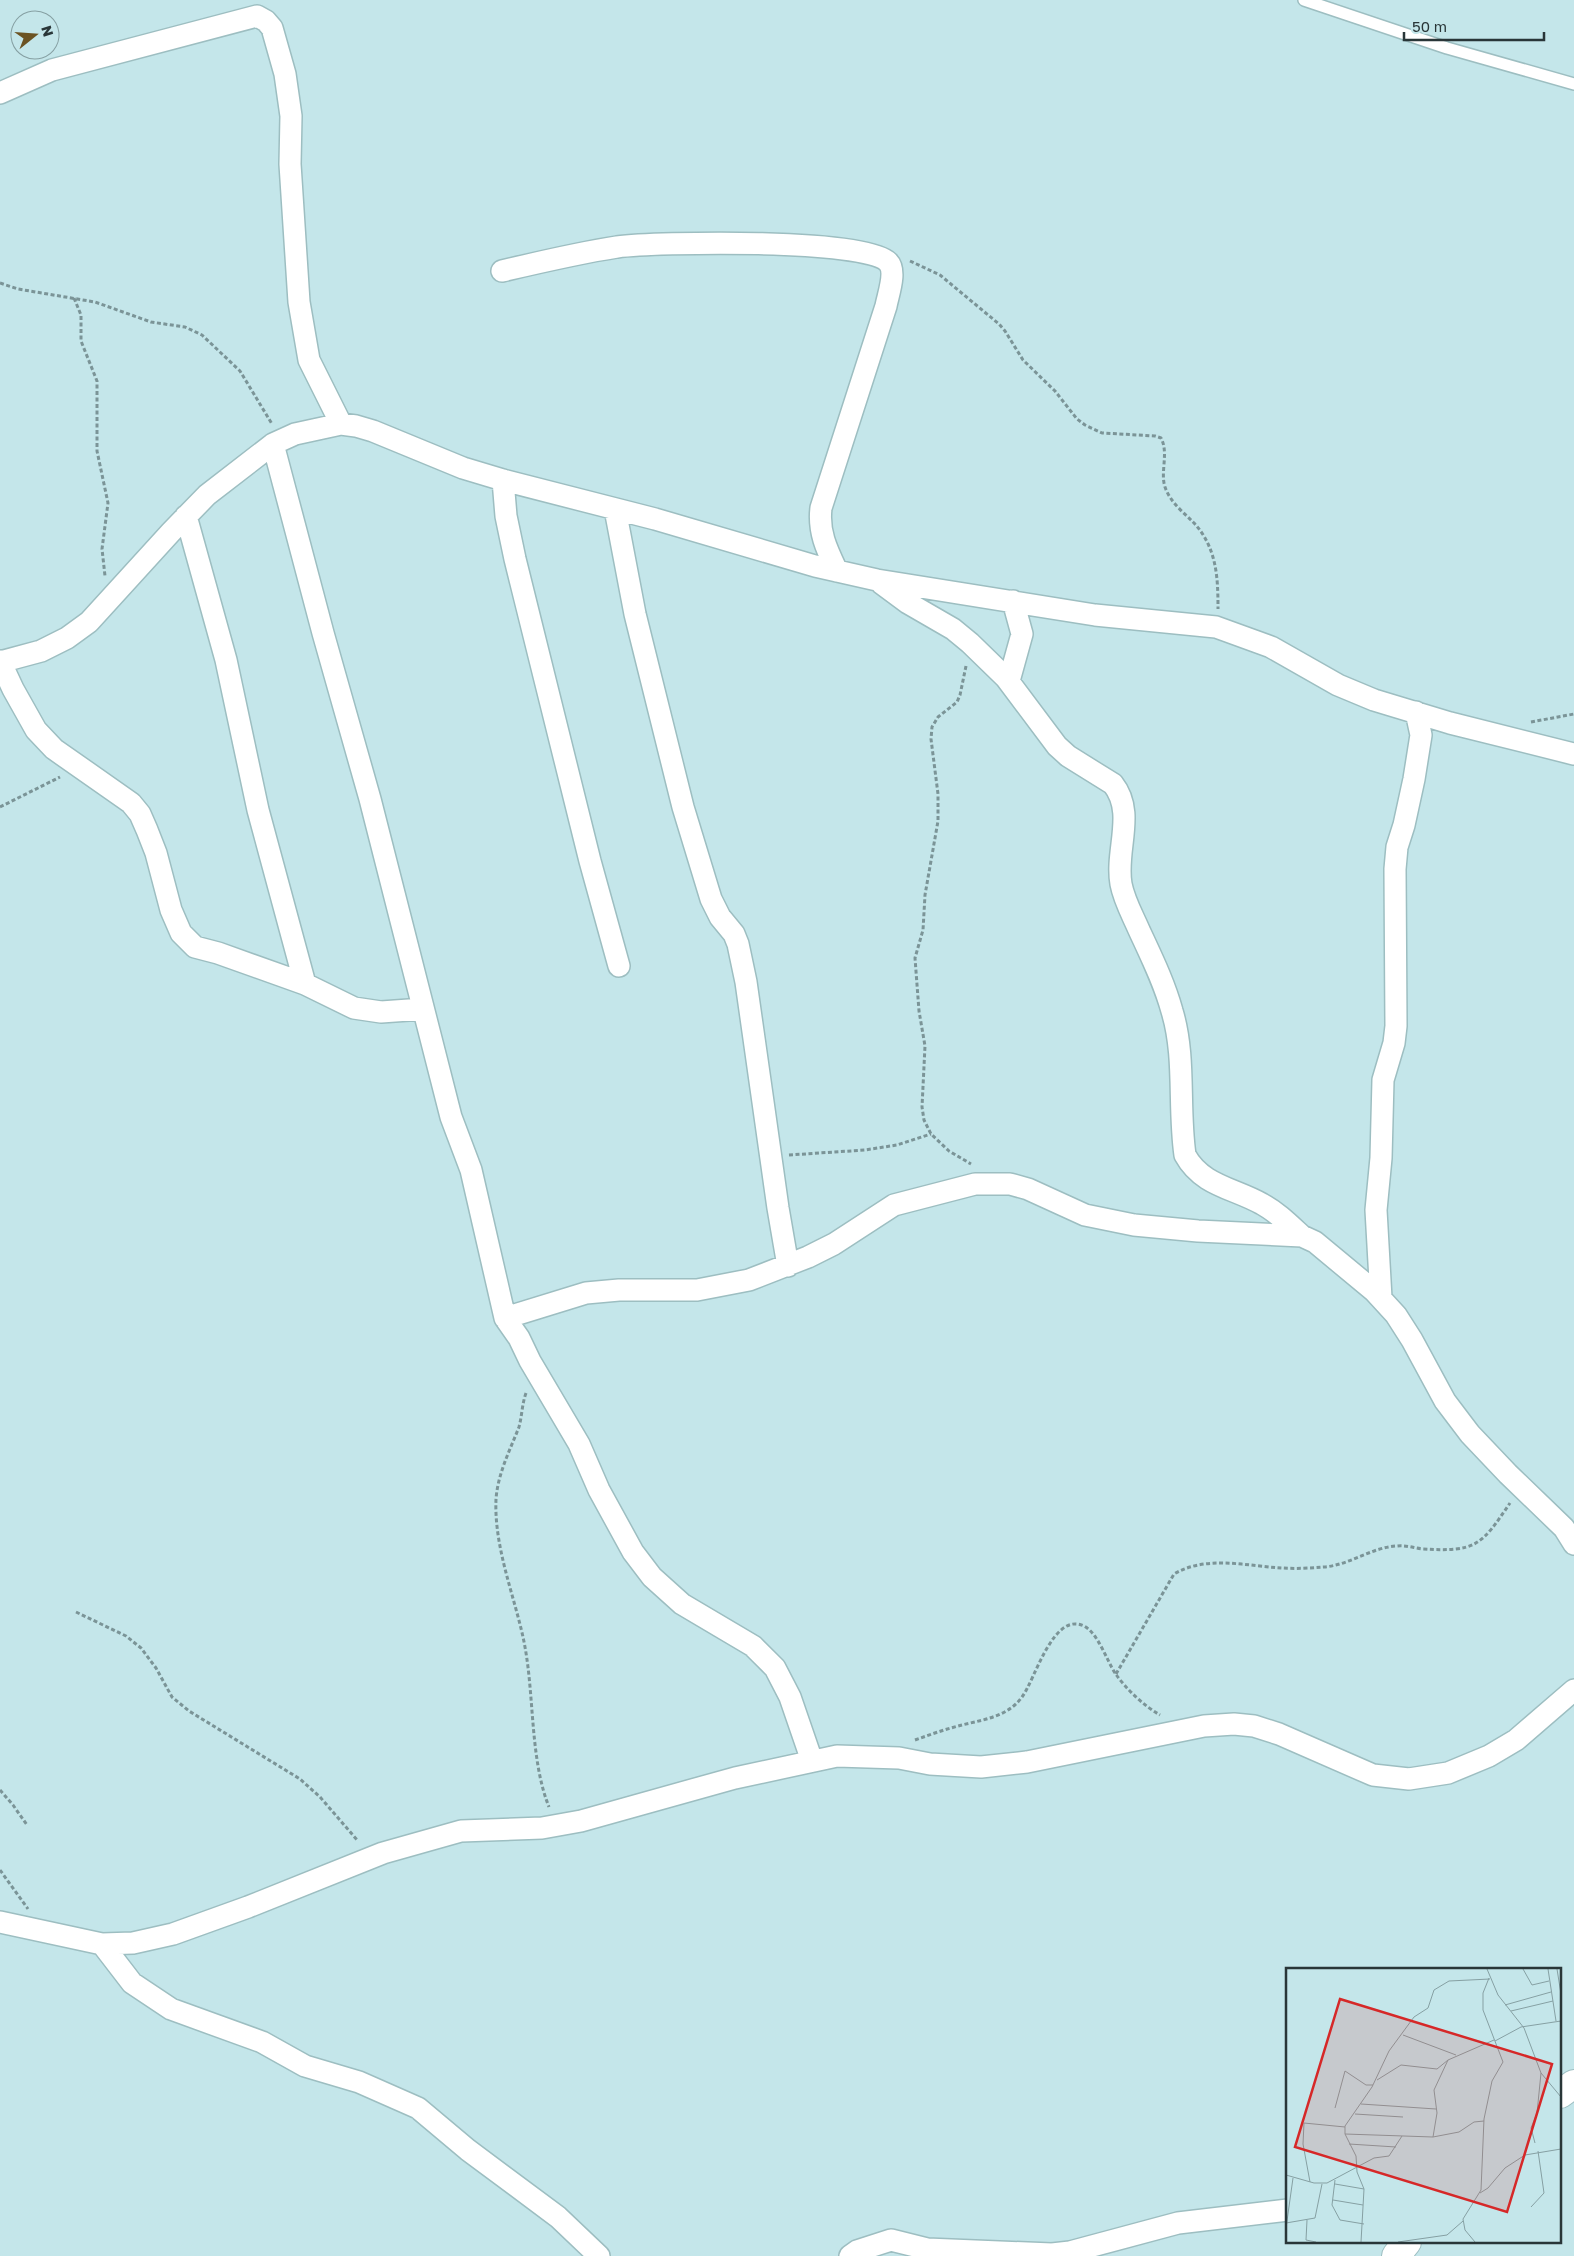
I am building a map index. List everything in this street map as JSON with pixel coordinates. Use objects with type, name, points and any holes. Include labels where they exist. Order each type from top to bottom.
[{"type":"street","points":[[0,93],[52,70],[92,59],[257,16],[266,21],[272,28],[280,50],[291,116],[290,164],[299,302],[309,360],[341,424]]},
{"type":"street","points":[[502,271],[564,256],[618,247],[674,244],[749,243],[820,246],[876,255],[886,260],[891,274],[886,306],[821,508],[820,528],[824,544],[837,572]]},
{"type":"street","points":[[423,1009],[381,1012],[354,1008],[305,984],[195,946],[187,941],[171,910],[156,853],[140,814],[131,803],[54,749],[36,730],[12,689],[0,662],[41,651],[66,638],[90,622],[186,516],[222,482],[277,442],[296,434],[341,424],[373,431],[463,468],[503,480],[614,509],[837,572],[1095,615],[1181,622],[1218,628],[1271,647],[1338,685],[1374,700],[1574,754]]},
{"type":"street","points":[[277,442],[322,634],[370,799],[451,1117],[471,1170],[505,1318],[519,1338],[579,1444],[599,1490],[633,1552],[652,1576],[682,1604],[753,1646],[774,1668],[790,1696],[812,1761]]},
{"type":"street","points":[[503,480],[506,516],[515,559],[590,861],[619,966]]},
{"type":"street","points":[[614,509],[635,614],[682,806],[711,899],[720,917],[734,934],[738,944],[746,982],[770,1156],[788,1266]]},
{"type":"street","points":[[186,516],[226,660],[258,810],[305,984]]},
{"type":"street","points":[[877,580],[908,603],[953,629],[970,643],[1009,681],[1057,746],[1068,756],[1113,784],[1122,797],[1124,812],[1119,868],[1124,899],[1162,980],[1173,1011],[1179,1043],[1185,1154],[1192,1166],[1206,1180],[1262,1204],[1283,1218],[1302,1236],[1315,1242],[1361,1278],[1396,1315],[1412,1340],[1445,1401],[1487,1453],[1564,1528],[1574,1544]]},
{"type":"street","points":[[1009,681],[1022,634],[1013,601]]},
{"type":"street","points":[[1381,1298],[1376,1210],[1381,1158],[1384,1080],[1394,1043],[1396,1026],[1397,847],[1408,807],[1421,735],[1416,712]]},
{"type":"street","points":[[505,1318],[586,1293],[619,1290],[697,1290],[749,1280],[788,1266],[834,1244],[894,1205],[975,1184],[1002,1183],[1028,1189],[1085,1215],[1134,1225],[1198,1231],[1302,1236]]},
{"type":"street","points":[[0,1922],[102,1944],[133,1943],[173,1934],[248,1908],[372,1857],[462,1831],[558,1826],[735,1778],[837,1756],[899,1758],[930,1764],[981,1767],[1027,1762],[1187,1729],[1226,1724],[1254,1726],[1279,1734],[1374,1775],[1409,1780],[1448,1773],[1489,1756],[1516,1740],[1574,1690]]},
{"type":"street","points":[[102,1944],[132,1983],[171,2009],[262,2042],[305,2066],[359,2082],[418,2108],[468,2150],[558,2217],[599,2256]]},
{"type":"street","points":[[1562,2093],[1574,2084]]},
{"type":"street","points":[[850,2256],[870,2246],[891,2240],[927,2249],[1052,2254],[1070,2252],[1178,2223],[1286,2210]]},
{"type":"street","points":[[1396,2256],[1405,2244]]},
{"type":"lane","points":[[1304,0],[1447,48],[1574,84]]},
{"type":"path","points":[[886,260],[908,261],[940,275],[951,284],[1006,331],[1015,350],[1023,360],[1055,391],[1077,419],[1085,425],[1102,433],[1161,438],[1164,450],[1164,480],[1168,492],[1196,526],[1212,551],[1216,566],[1218,628]]},
{"type":"path","points":[[0,283],[18,289],[95,302],[151,322],[185,327],[202,335],[240,371],[277,442]]},
{"type":"path","points":[[74,298],[81,315],[82,341],[97,381],[97,451],[108,503],[102,549],[108,601]]},
{"type":"path","points":[[970,643],[957,702],[934,722],[931,733],[938,794],[938,821],[925,895],[922,930],[915,958],[919,1011],[925,1046],[922,1107],[924,1120],[931,1134],[949,1151],[1002,1183]]},
{"type":"path","points":[[0,807],[41,788],[78,767]]},
{"type":"path","points":[[770,1156],[864,1150],[897,1145],[931,1134]]},
{"type":"path","points":[[535,1369],[524,1398],[519,1426],[502,1468],[496,1498],[497,1523],[505,1567],[523,1637],[541,1780],[547,1802],[558,1826]]},
{"type":"path","points":[[1116,1674],[1174,1574],[1183,1569],[1230,1562],[1284,1568],[1326,1567],[1351,1562],[1391,1546],[1439,1550],[1470,1548],[1490,1532],[1521,1486]]},
{"type":"path","points":[[76,1612],[126,1636],[141,1648],[156,1668],[172,1697],[188,1711],[300,1779],[320,1797],[372,1857]]},
{"type":"path","points":[[906,1744],[957,1726],[992,1718],[1012,1708],[1022,1697],[1054,1638],[1065,1627],[1075,1625],[1084,1626],[1092,1634],[1116,1674],[1155,1712],[1187,1729]]},
{"type":"path","points":[[0,1790],[27,1825]]},
{"type":"path","points":[[0,1870],[47,1933]]}]
